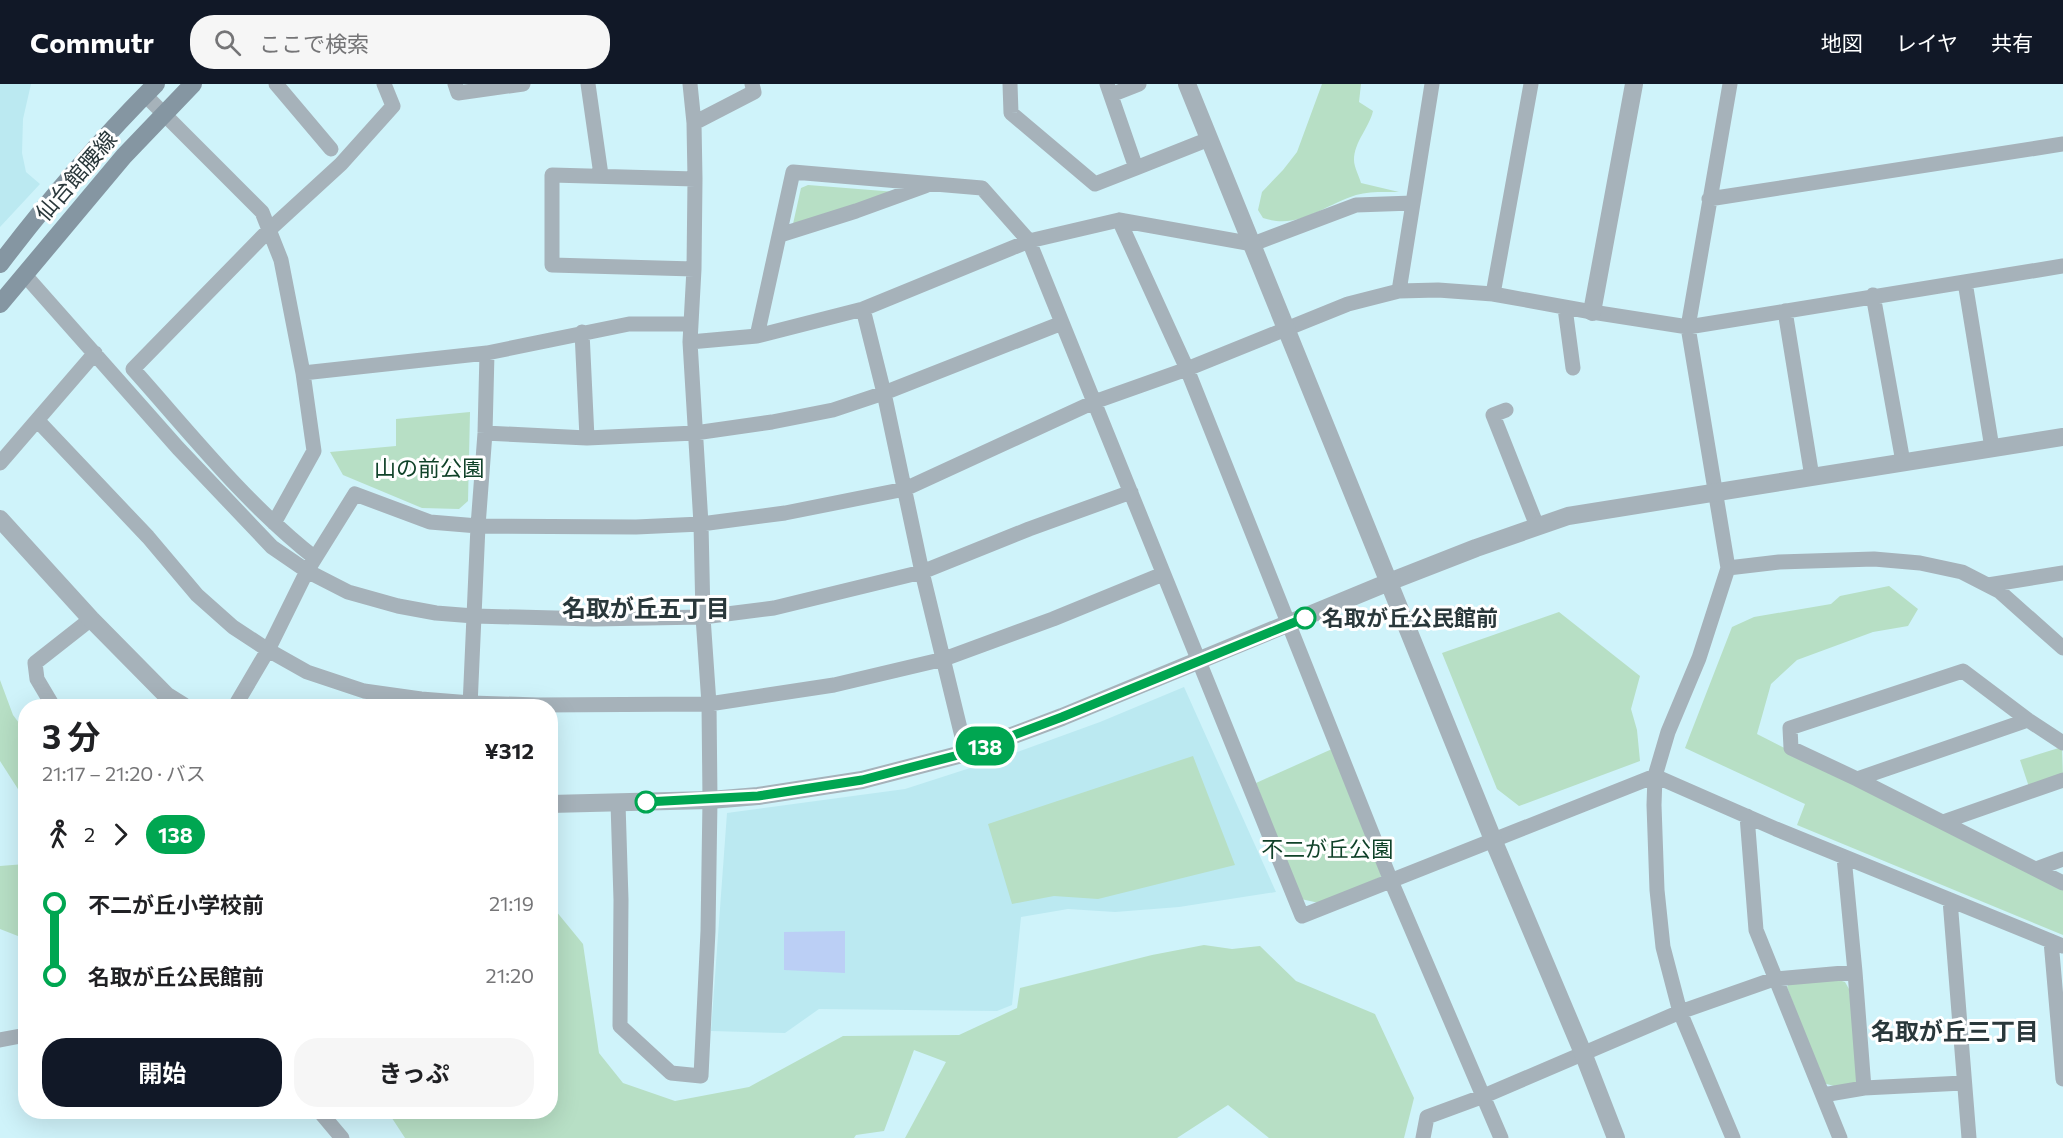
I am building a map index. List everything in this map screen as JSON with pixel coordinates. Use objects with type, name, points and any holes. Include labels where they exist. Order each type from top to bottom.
[{"type":"main road","name":"仙台館腰線","points":[[0,304],[124,156],[193,84]]},
{"type":"main road","name":"仙台館腰線","points":[[0,264],[33,222],[150,90]]},
{"type":"street","points":[[276,84],[331,149]]},
{"type":"street","points":[[384,84],[393,106],[341,164],[269,230],[133,369],[311,564],[348,592],[436,613],[474,616],[593,619],[703,617],[774,608],[922,572],[1029,529],[1131,492]]},
{"type":"street","points":[[455,84],[458,93],[523,84]]},
{"type":"street","points":[[588,84],[601,175]]},
{"type":"street","points":[[618,803],[621,900],[620,1026],[671,1073],[701,1076],[708,931],[709,704],[690,342],[695,179],[694,123],[690,84]]},
{"type":"street","points":[[694,123],[754,92],[752,84]]},
{"type":"street","points":[[1010,84],[1011,113],[1095,184],[1209,139]]},
{"type":"street","points":[[1136,168],[1109,90],[1139,84]]},
{"type":"street","points":[[1187,84],[1616,1138]]},
{"type":"street","points":[[1399,291],[1432,84]]},
{"type":"street","points":[[1493,294],[1531,84]]},
{"type":"street","points":[[1592,312],[1634,84]]},
{"type":"street","points":[[1730,84],[1688,327],[1728,568],[1699,658],[1668,732],[1655,776],[1654,805],[1657,890],[1663,947],[1680,1012],[1733,1138]]},
{"type":"street","points":[[150,90],[164,114],[262,212],[281,260],[303,373],[314,451],[274,523]]},
{"type":"street","points":[[1709,199],[2063,144]]},
{"type":"street","points":[[757,336],[794,172],[982,188],[1029,241],[1302,916],[1494,842],[1655,776],[1844,857],[2057,944],[2063,1079]]},
{"type":"street","points":[[694,269],[552,265],[552,175],[695,179]]},
{"type":"street","points":[[780,235],[931,184]]},
{"type":"street","points":[[690,342],[757,336],[863,309],[1029,241],[1119,220],[1253,244],[1356,205],[1413,203]]},
{"type":"street","points":[[1119,220],[1187,369],[1287,625],[1391,881],[1501,1138]]},
{"type":"street","points":[[239,699],[268,650],[311,564],[355,494],[430,522],[478,526],[636,528],[701,524],[785,513],[905,489],[1094,402],[1187,369],[1348,304],[1399,291],[1438,290],[1493,294],[1688,327],[1873,295],[2063,266]]},
{"type":"street","points":[[24,274],[178,448],[272,547],[311,564]]},
{"type":"street","points":[[1965,282],[1992,448]]},
{"type":"street","points":[[1873,295],[1903,462]]},
{"type":"street","points":[[1565,308],[1573,368]]},
{"type":"street","points":[[863,309],[884,393],[922,572],[966,753]]},
{"type":"street","points":[[1785,310],[1812,477]]},
{"type":"street","points":[[485,433],[587,438],[695,433],[772,422],[833,410],[884,393],[1062,322]]},
{"type":"street","points":[[303,373],[487,353],[629,324],[690,324]]},
{"type":"street","points":[[582,332],[587,438]]},
{"type":"street","points":[[0,463],[95,353]]},
{"type":"street","points":[[470,699],[478,526],[485,433],[487,353]]},
{"type":"street","points":[[1506,410],[1493,415],[1537,526]]},
{"type":"street","points":[[38,421],[148,537],[197,595],[233,627],[307,672],[364,691],[421,699]]},
{"type":"street","points":[[558,804],[710,800],[758,796],[862,780],[966,753],[1062,717],[1389,582],[1476,548],[1568,516],[2063,437]]},
{"type":"street","points":[[0,519],[91,619],[172,699]]},
{"type":"street","points":[[1728,568],[1779,562],[1874,559],[1920,563],[1962,572],[1999,591],[2063,648]]},
{"type":"street","points":[[1988,585],[2063,573]]},
{"type":"street","points":[[558,706],[709,704],[834,685],[944,659],[1053,619],[1163,574]]},
{"type":"street","points":[[49,699],[37,679],[35,663],[91,619]]},
{"type":"street","points":[[2063,742],[2028,720],[1962,671],[1790,728],[1791,748],[2063,883]]},
{"type":"street","points":[[1857,779],[2028,720]]},
{"type":"street","points":[[1943,822],[2063,780]]},
{"type":"street","points":[[1747,816],[1756,930],[1840,1138]]},
{"type":"street","points":[[1844,857],[1864,1088]]},
{"type":"street","points":[[2036,869],[2063,859]]},
{"type":"street","points":[[1950,900],[1969,1138]]},
{"type":"street","points":[[1423,1138],[1427,1117],[1484,1096],[1680,1012],[1774,979],[1855,972]]},
{"type":"street","points":[[0,1040],[18,1037]]},
{"type":"street","points":[[1823,1095],[1864,1088],[1963,1083]]},
{"type":"street","points":[[326,1119],[342,1138]]},
{"type":"shaded area","points":[[0,84],[31,84],[23,119],[22,153],[26,172],[40,184],[0,227]]},
{"type":"shaded area","points":[[1184,687],[1276,892],[1179,907],[1115,912],[1068,909],[1021,917],[1012,1005],[997,1011],[819,1009],[785,1033],[711,1031],[727,813],[905,789],[998,759],[1100,722]]},
{"type":"shaded area","points":[[845,931],[845,973],[784,970],[784,932]]},
{"type":"green space","points":[[1322,84],[1361,84],[1359,102],[1373,111],[1356,147],[1354,160],[1356,169],[1361,183],[1399,192],[1372,192],[1356,195],[1300,219],[1276,221],[1263,218],[1258,210],[1262,192],[1297,152]]},
{"type":"green space","points":[[808,185],[896,192],[793,224],[801,188]]},
{"type":"green space","name":"山の前公園","points":[[470,412],[468,501],[459,509],[422,508],[343,475],[330,452],[396,446],[396,419]]},
{"type":"green space","points":[[1889,586],[1918,609],[1908,626],[1873,632],[1797,660],[1771,684],[1757,734],[2063,889],[2063,935],[1797,825],[1805,804],[1685,748],[1732,627],[1754,617],[1831,604],[1840,596]]},
{"type":"green space","points":[[1559,612],[1640,676],[1631,709],[1637,730],[1640,761],[1519,806],[1497,789],[1442,653]]},
{"type":"green space","points":[[0,680],[13,715],[18,722],[18,789],[0,761]]},
{"type":"green space","points":[[2062,747],[2063,777],[2029,787],[2020,760]]},
{"type":"green space","name":"不二が丘公園","points":[[1332,749],[1380,868],[1381,877],[1319,903],[1301,899],[1256,783]]},
{"type":"green space","points":[[1193,756],[1235,865],[1098,899],[1054,896],[1012,904],[988,824]]},
{"type":"green space","points":[[18,865],[18,936],[0,929],[0,866]]},
{"type":"green space","points":[[558,914],[583,944],[599,1053],[623,1083],[675,1101],[749,1087],[843,1036],[959,1035],[1017,1008],[1020,988],[1152,955],[1204,945],[1232,949],[1260,946],[1296,981],[1375,1014],[1414,1098],[1404,1138],[1269,1138],[1228,1105],[1177,1138],[905,1138],[946,1062],[914,1050],[884,1131],[856,1135],[854,1138],[405,1138],[393,1119],[558,1119]]},
{"type":"green space","points":[[1832,978],[1845,982],[1849,989],[1860,1077],[1856,1083],[1834,1086],[1823,1083],[1787,987],[1790,981]]},
{"type":"bus line","name":"138","points":[[646,802],[758,796],[862,780],[966,753],[1062,717],[1305,618]]},
{"type":"place","name":"名取が丘公民館前","points":[[1305,618]]},
{"type":"district","name":"名取が丘五丁目","points":[[646,609]]},
{"type":"district","name":"名取が丘三丁目","points":[[1955,1032]]}]
